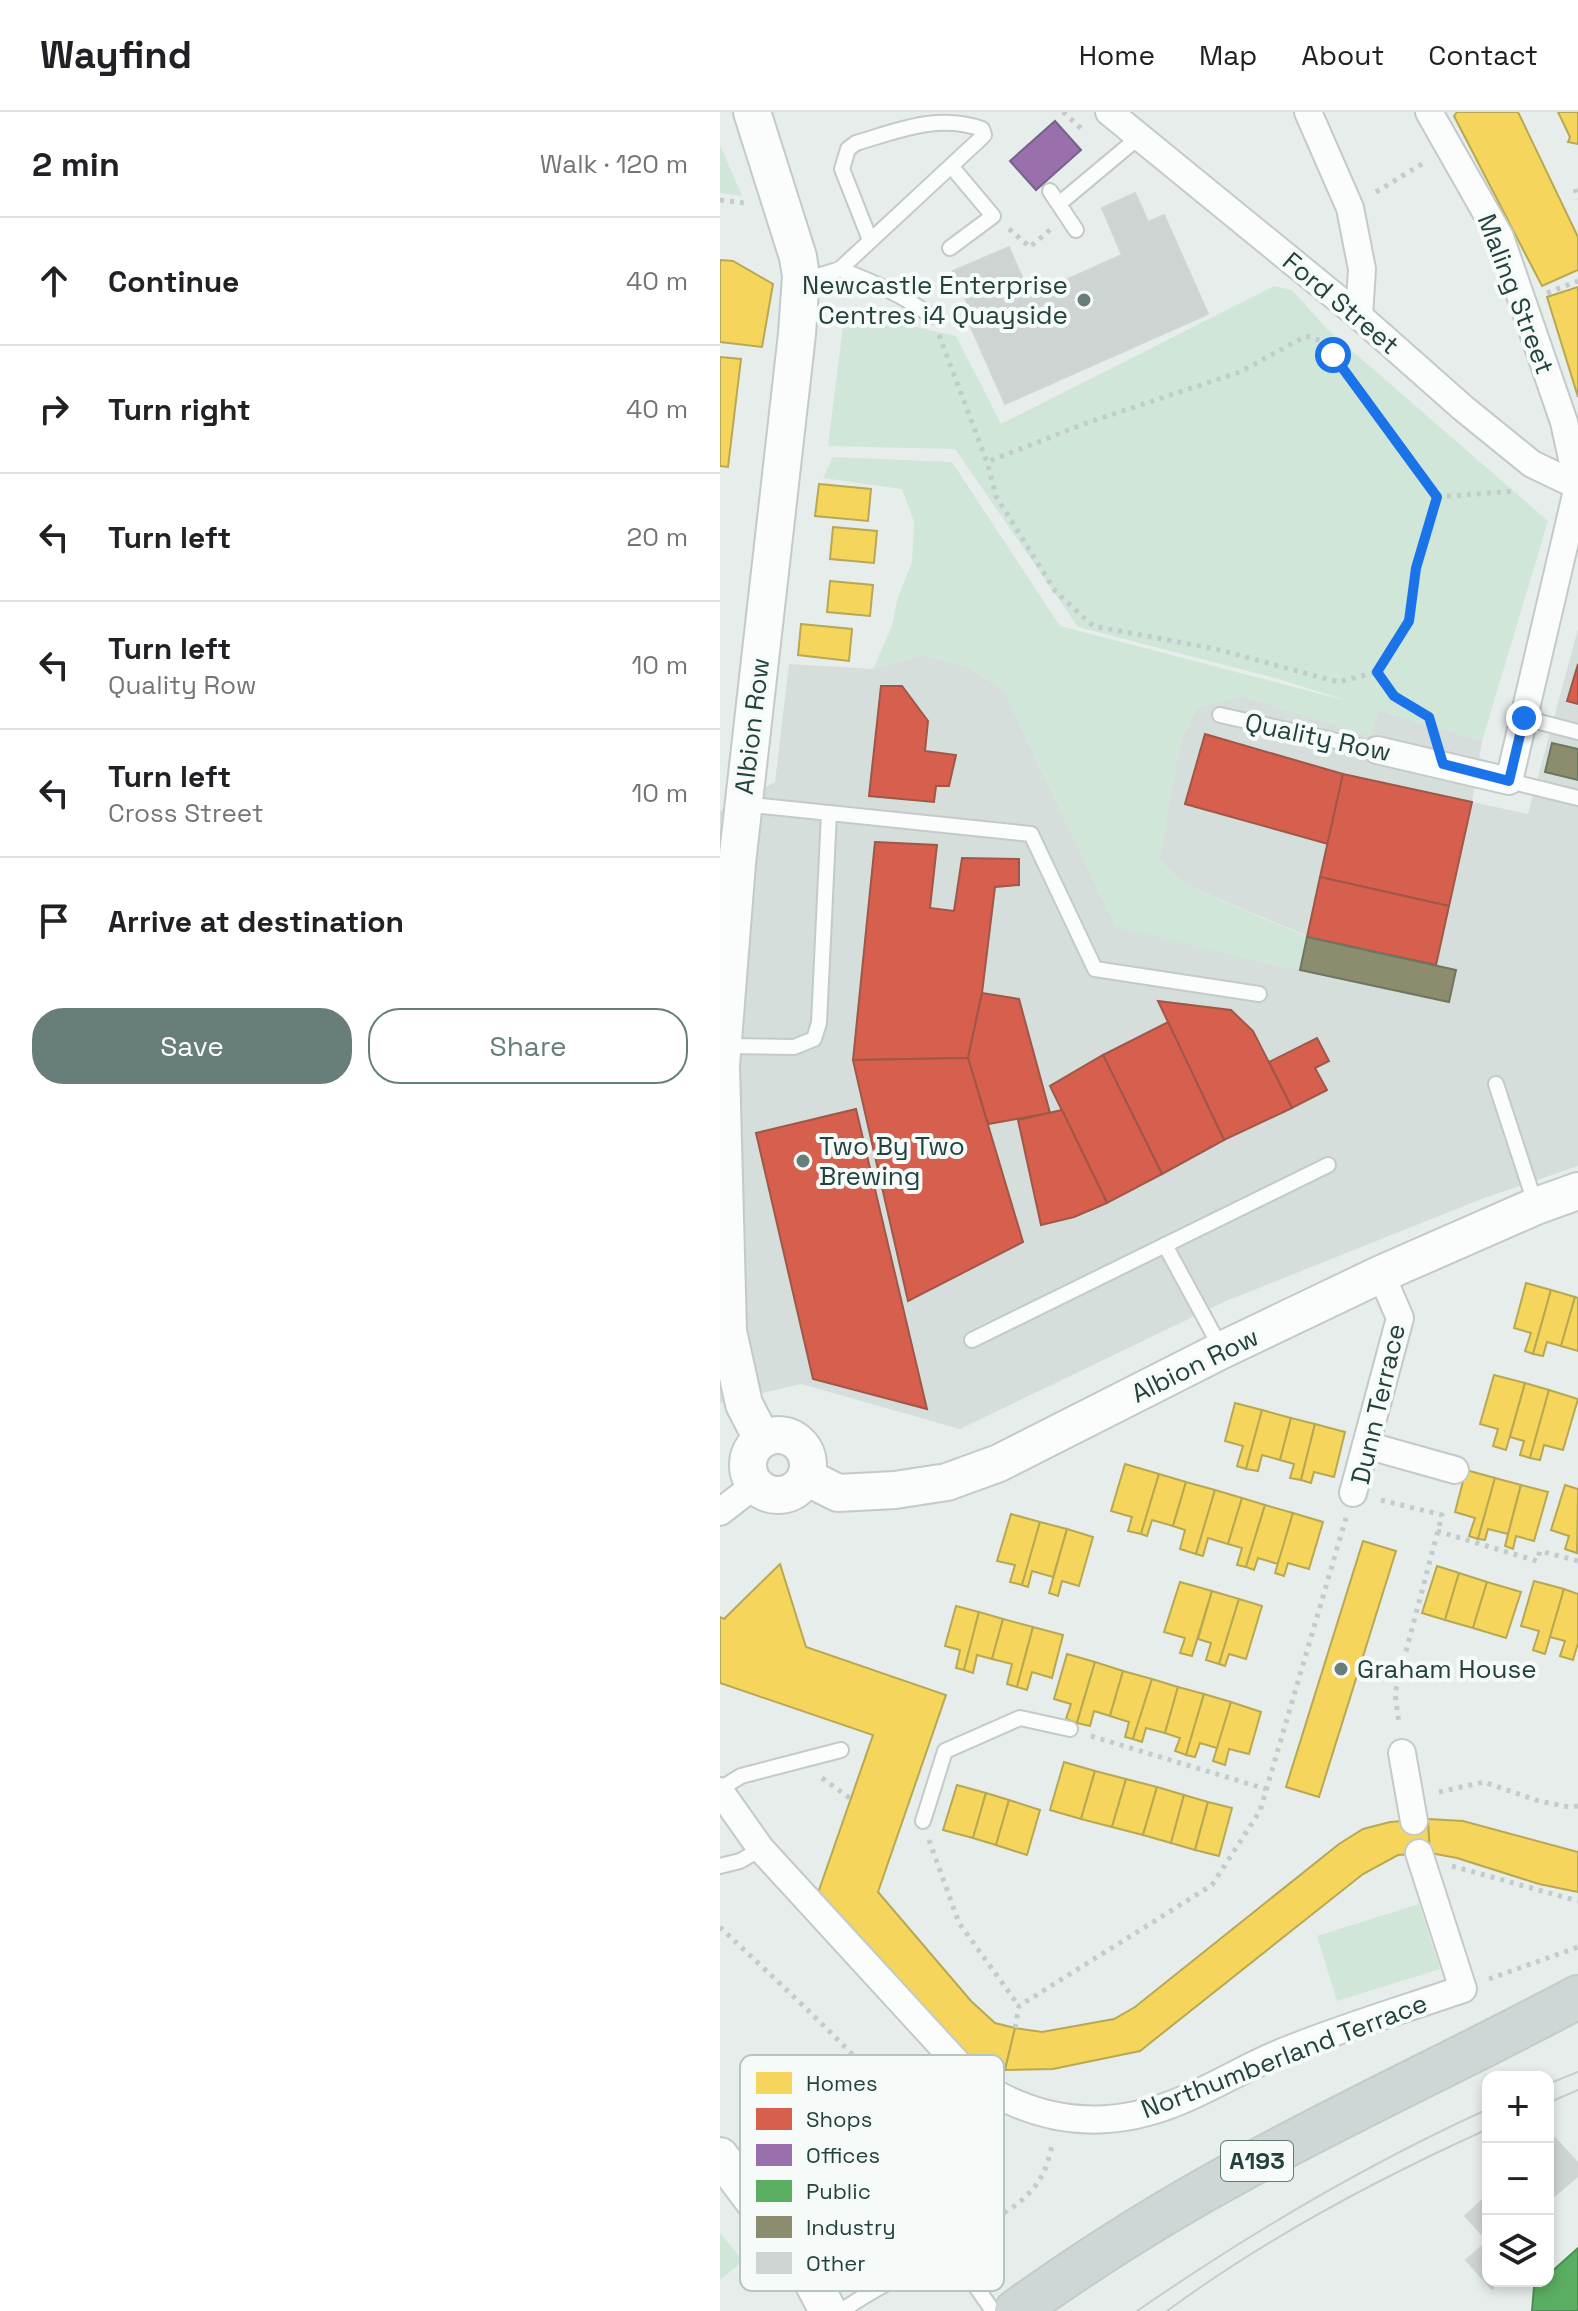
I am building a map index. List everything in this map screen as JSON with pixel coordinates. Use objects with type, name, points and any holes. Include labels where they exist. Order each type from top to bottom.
[{"type":"main road","name":"A193","points":[[1032,2300],[1148,2223],[1247,2166],[1578,1997]]},
{"type":"main road","name":"A193","points":[[1475,2052],[1578,2024]]},
{"type":"street","name":"Albion Row","points":[[752,112],[794,242],[801,276],[743,804],[728,862],[721,1060],[728,1331],[744,1404],[762,1439]]},
{"type":"street","name":"Ford Street","points":[[1109,112],[1359,316],[1532,464],[1578,486]]},
{"type":"street","points":[[1308,112],[1350,208],[1362,269],[1359,316]]},
{"type":"street","name":"Maling Street","points":[[1429,112],[1500,237],[1571,420],[1578,486]]},
{"type":"street","points":[[1509,781],[1578,486]]},
{"type":"street","name":"Quality Row","points":[[1377,750],[1509,781]]},
{"type":"street","name":"Albion Row","points":[[806,1477],[838,1493],[895,1490],[947,1482],[999,1463],[1381,1274],[1536,1206],[1578,1191]]},
{"type":"street","name":"Dunn Terrace","points":[[1353,1493],[1400,1318],[1381,1274]]},
{"type":"street","points":[[781,1435],[798,1442],[808,1458],[806,1477],[801,1486],[783,1495],[772,1495],[755,1485],[750,1478],[748,1460],[755,1444],[762,1439],[781,1435]]},
{"type":"street","points":[[1366,1445],[1455,1470]]},
{"type":"street","points":[[720,1512],[755,1485]]},
{"type":"street","points":[[1402,1753],[1413,1810]]},
{"type":"street","name":"Northumberland Terrace","points":[[720,1790],[751,1855],[948,2055]]},
{"type":"street","name":"Northumberland Terrace","points":[[1004,2098],[1057,2118],[1084,2120],[1117,2117],[1178,2102],[1288,2049],[1463,1989],[1422,1860]]},
{"type":"street","points":[[720,2156],[740,2183]]},
{"type":"street","points":[[817,2291],[828,2311]]},
{"type":"lane","points":[[801,276],[821,275],[840,269],[980,139],[984,135],[982,129],[939,122],[925,123],[856,143],[848,149],[842,169],[870,240]]},
{"type":"lane","points":[[1060,203],[1139,137]]},
{"type":"lane","points":[[950,248],[993,216],[951,166]]},
{"type":"lane","points":[[1050,191],[1076,230]]},
{"type":"lane","points":[[840,269],[882,285],[909,299],[931,316]]},
{"type":"lane","name":"Quality Row","points":[[1220,715],[1377,750]]},
{"type":"lane","points":[[1524,718],[1578,732]]},
{"type":"lane","points":[[1509,781],[1578,798]]},
{"type":"lane","points":[[743,804],[1031,834],[1095,969],[1259,994]]},
{"type":"lane","points":[[721,1060],[794,1047],[814,1039],[819,1023],[829,813]]},
{"type":"lane","points":[[1496,1084],[1536,1206]]},
{"type":"lane","points":[[972,1340],[1328,1165]]},
{"type":"lane","points":[[1165,1245],[1222,1350]]},
{"type":"lane","points":[[923,1821],[945,1751],[1020,1718],[1070,1729]]},
{"type":"lane","points":[[720,1790],[741,1776],[841,1750]]},
{"type":"lane","points":[[720,1866],[751,1855]]},
{"type":"lane","points":[[841,2311],[877,2291]]},
{"type":"lane","points":[[979,2291],[993,2311]]},
{"type":"path","points":[[1065,113],[1087,133]]},
{"type":"path","points":[[1350,208],[1428,161]]},
{"type":"path","points":[[1575,189],[1578,199]]},
{"type":"path","points":[[1030,247],[1046,233]]},
{"type":"path","points":[[931,316],[987,462],[996,496],[1055,591],[1093,626],[1216,649],[1338,682],[1377,672],[1409,621],[1416,568],[1437,497]]},
{"type":"path","points":[[987,462],[1089,422],[1240,372],[1306,336],[1321,341],[1333,355],[1437,497]]},
{"type":"path","points":[[1437,497],[1578,486]]},
{"type":"path","points":[[1377,672],[1394,696],[1429,717],[1443,764]]},
{"type":"path","points":[[1019,2006],[1212,1885],[1260,1811],[1353,1493]]},
{"type":"path","name":"Dunn Terrace","points":[[1353,1493],[1442,1515],[1437,1531]]},
{"type":"path","points":[[1402,1753],[1395,1693],[1437,1531],[1537,1561],[1540,1551],[1578,1561]]},
{"type":"path","points":[[1070,1729],[1266,1789]]},
{"type":"path","points":[[1413,1810],[1484,1782],[1539,1801],[1578,1806]]},
{"type":"path","points":[[923,1821],[959,1923],[1019,2006],[1015,2028]]},
{"type":"path","points":[[1422,1860],[1443,1863],[1578,1901]]},
{"type":"path","points":[[720,1927],[854,2055]]},
{"type":"path","points":[[1463,1989],[1578,1947]]},
{"type":"path","points":[[1004,2213],[1030,2195],[1044,2175],[1057,2118]]},
{"type":"shaded area","points":[[1578,629],[1578,1166],[1484,1198],[1226,1301],[960,1429],[801,1384],[720,1403],[720,811],[775,782],[789,664],[873,669],[923,655],[968,667],[1003,689],[1116,927],[1307,936],[1184,884],[1159,860],[1180,742],[1197,708],[1244,696],[1370,736],[1379,710],[1482,741],[1472,802],[1528,814]]},
{"type":"green space","points":[[720,145],[742,196],[720,193]]},
{"type":"green space","points":[[1274,286],[1292,290],[1327,329],[1548,521],[1482,741],[1380,710],[1370,736],[1244,696],[1197,708],[1180,742],[1159,860],[1184,884],[1307,937],[1300,970],[1116,927],[1003,689],[968,667],[923,655],[873,669],[892,626],[897,600],[912,562],[914,522],[902,489],[823,478],[833,457],[952,462],[1060,626],[1351,702],[1279,679],[1078,627],[955,449],[828,446],[845,311],[956,336],[1001,424]]},
{"type":"green space","points":[[1419,1904],[1440,1969],[1337,2001],[1317,1936]]},
{"type":"green space","points":[[720,2233],[740,2257],[740,2263],[720,2280]]},
{"type":"building: Homes","points":[[1457,112],[1518,112],[1578,237],[1578,270],[1542,286],[1454,116]]},
{"type":"building: Homes","points":[[1558,112],[1578,112],[1578,144],[1568,142],[1570,137]]},
{"type":"building: Homes","points":[[720,260],[733,261],[773,284],[762,347],[720,342]]},
{"type":"building: Homes","points":[[1578,287],[1578,397],[1547,297]]},
{"type":"building: Homes","points":[[720,357],[741,359],[728,467],[720,466]]},
{"type":"building: Homes","points":[[819,484],[871,489],[868,521],[815,516]]},
{"type":"building: Homes","points":[[833,527],[877,531],[874,563],[830,559]]},
{"type":"building: Homes","points":[[830,581],[873,585],[870,616],[827,612]]},
{"type":"building: Homes","points":[[801,624],[852,629],[849,661],[798,655]]},
{"type":"building: Homes","points":[[1526,1283],[1551,1290],[1533,1354],[1525,1351],[1531,1333],[1514,1328]]},
{"type":"building: Homes","points":[[1551,1290],[1575,1297],[1561,1346],[1547,1342],[1543,1356],[1533,1354]]},
{"type":"building: Homes","points":[[1575,1297],[1578,1298],[1578,1351],[1561,1346]]},
{"type":"building: Homes","points":[[1494,1375],[1525,1383],[1506,1450],[1493,1446],[1498,1429],[1480,1424]]},
{"type":"building: Homes","points":[[1525,1383],[1549,1390],[1530,1458],[1520,1455],[1524,1441],[1510,1437]]},
{"type":"building: Homes","points":[[1549,1390],[1578,1399],[1563,1450],[1544,1445],[1540,1460],[1530,1458]]},
{"type":"building: Homes","points":[[1235,1403],[1262,1410],[1246,1469],[1237,1466],[1243,1446],[1225,1441]]},
{"type":"building: Homes","points":[[1262,1410],[1291,1418],[1280,1460],[1262,1455],[1258,1471],[1246,1469]]},
{"type":"building: Homes","points":[[1291,1418],[1315,1424],[1301,1480],[1290,1478],[1294,1464],[1280,1460]]},
{"type":"building: Homes","points":[[1315,1424],[1345,1432],[1334,1477],[1314,1472],[1311,1483],[1301,1480]]},
{"type":"building: Homes","points":[[1125,1464],[1159,1474],[1141,1534],[1128,1531],[1132,1517],[1111,1511]]},
{"type":"building: Homes","points":[[1466,1470],[1495,1478],[1478,1539],[1469,1536],[1475,1518],[1455,1512]]},
{"type":"building: Homes","points":[[1159,1474],[1186,1482],[1173,1526],[1152,1520],[1147,1536],[1141,1534]]},
{"type":"building: Homes","points":[[1495,1478],[1521,1485],[1508,1534],[1488,1529],[1485,1540],[1478,1539]]},
{"type":"building: Homes","points":[[1186,1482],[1215,1490],[1196,1554],[1180,1549],[1185,1530],[1173,1526]]},
{"type":"building: Homes","points":[[1521,1485],[1548,1492],[1534,1541],[1516,1536],[1513,1549],[1505,1546]]},
{"type":"building: Homes","points":[[1565,1485],[1578,1489],[1577,1553],[1565,1549],[1569,1536],[1551,1530]]},
{"type":"building: Homes","points":[[1215,1490],[1242,1498],[1228,1544],[1208,1538],[1203,1556],[1196,1554]]},
{"type":"building: Homes","points":[[1242,1498],[1265,1505],[1246,1567],[1237,1565],[1242,1548],[1228,1544]]},
{"type":"building: Homes","points":[[1265,1505],[1293,1513],[1278,1564],[1258,1558],[1254,1570],[1246,1567]]},
{"type":"building: Homes","points":[[1293,1513],[1323,1522],[1309,1569],[1288,1563],[1284,1576],[1275,1573]]},
{"type":"building: Homes","points":[[1011,1514],[1040,1522],[1022,1585],[1010,1582],[1015,1565],[997,1561]]},
{"type":"building: Homes","points":[[1040,1522],[1067,1529],[1053,1577],[1032,1571],[1028,1587],[1022,1585]]},
{"type":"building: Homes","points":[[1067,1529],[1093,1537],[1079,1586],[1062,1581],[1058,1596],[1049,1593]]},
{"type":"building: Homes","name":"Graham House","points":[[1363,1541],[1396,1551],[1319,1797],[1286,1787]]},
{"type":"building: Homes","points":[[780,1564],[806,1647],[946,1695],[878,1892],[971,2001],[995,2023],[1015,2028],[1005,2070],[1004,2055],[962,2055],[817,1896],[873,1735],[720,1683],[720,1617],[724,1619]]},
{"type":"building: Homes","points":[[1437,1566],[1459,1573],[1445,1620],[1422,1613]]},
{"type":"building: Homes","points":[[1459,1573],[1487,1582],[1473,1628],[1445,1620]]},
{"type":"building: Homes","points":[[1534,1581],[1564,1589],[1545,1654],[1533,1650],[1539,1631],[1521,1626]]},
{"type":"building: Homes","points":[[1180,1582],[1212,1591],[1192,1656],[1180,1653],[1185,1638],[1164,1632]]},
{"type":"building: Homes","points":[[1487,1582],[1521,1592],[1506,1638],[1473,1628]]},
{"type":"building: Homes","points":[[1564,1589],[1578,1594],[1578,1643],[1573,1660],[1560,1656],[1565,1641],[1550,1637]]},
{"type":"building: Homes","points":[[1212,1591],[1239,1599],[1219,1664],[1206,1660],[1211,1643],[1198,1639]]},
{"type":"building: Homes","points":[[1239,1599],[1262,1606],[1246,1659],[1229,1654],[1225,1666],[1219,1664]]},
{"type":"building: Homes","points":[[956,1606],[979,1612],[964,1670],[956,1668],[960,1650],[945,1646]]},
{"type":"building: Homes","points":[[979,1612],[1003,1619],[992,1659],[977,1655],[973,1673],[964,1670]]},
{"type":"building: Homes","points":[[1003,1619],[1033,1627],[1017,1687],[1007,1684],[1012,1664],[992,1659]]},
{"type":"building: Homes","points":[[1033,1627],[1063,1635],[1052,1678],[1032,1672],[1027,1690],[1017,1687]]},
{"type":"building: Homes","points":[[1067,1654],[1095,1662],[1077,1723],[1066,1719],[1071,1704],[1054,1699]]},
{"type":"building: Homes","points":[[1095,1662],[1123,1671],[1110,1716],[1094,1711],[1090,1726],[1077,1723]]},
{"type":"building: Homes","points":[[1123,1671],[1152,1679],[1133,1739],[1125,1737],[1129,1722],[1110,1716]]},
{"type":"building: Homes","points":[[1152,1679],[1178,1687],[1165,1733],[1146,1728],[1142,1742],[1133,1739]]},
{"type":"building: Homes","points":[[1178,1687],[1204,1694],[1186,1755],[1175,1751],[1180,1738],[1165,1733]]},
{"type":"building: Homes","points":[[1204,1694],[1231,1702],[1217,1748],[1200,1743],[1195,1757],[1186,1755]]},
{"type":"building: Homes","points":[[1231,1702],[1261,1712],[1249,1754],[1229,1749],[1225,1765],[1213,1761]]},
{"type":"building: Homes","points":[[1064,1762],[1095,1771],[1081,1819],[1050,1810]]},
{"type":"building: Homes","points":[[1095,1771],[1126,1779],[1112,1827],[1081,1819]]},
{"type":"building: Homes","points":[[1126,1779],[1157,1787],[1143,1835],[1112,1827]]},
{"type":"building: Homes","points":[[957,1785],[986,1793],[973,1838],[943,1830]]},
{"type":"building: Homes","points":[[1157,1787],[1184,1795],[1171,1843],[1143,1835]]},
{"type":"building: Homes","points":[[986,1793],[1009,1800],[996,1845],[973,1838]]},
{"type":"building: Homes","points":[[1184,1795],[1208,1802],[1195,1850],[1171,1843]]},
{"type":"building: Homes","points":[[1009,1800],[1040,1810],[1027,1855],[996,1845]]},
{"type":"building: Homes","points":[[1208,1802],[1232,1808],[1219,1856],[1195,1850]]},
{"type":"building: Homes","points":[[1428,1819],[1430,1853],[1398,1855],[1363,1874],[1140,2051],[1053,2069],[1005,2070],[1015,2028],[1042,2032],[1114,2019],[1135,2007],[1339,1844],[1363,1829],[1390,1822]]},
{"type":"building: Homes","points":[[1428,1819],[1463,1821],[1578,1852],[1578,1892],[1430,1853]]},
{"type":"building: Shops","points":[[1578,664],[1578,704],[1567,701]]},
{"type":"building: Shops","points":[[881,686],[902,686],[928,721],[925,751],[956,755],[949,786],[936,786],[934,802],[869,796]]},
{"type":"building: Shops","points":[[1205,734],[1343,774],[1328,844],[1185,804]]},
{"type":"building: Shops","points":[[1343,774],[1472,802],[1449,906],[1320,877]]},
{"type":"building: Shops","points":[[875,842],[937,845],[930,908],[954,911],[962,858],[1019,859],[1019,885],[995,887],[982,993],[968,1058],[853,1060]]},
{"type":"building: Shops","points":[[1320,877],[1449,906],[1436,965],[1307,937]]},
{"type":"building: Shops","points":[[982,993],[1019,999],[1050,1113],[988,1124],[968,1058]]},
{"type":"building: Shops","points":[[1158,1001],[1231,1010],[1253,1031],[1292,1108],[1224,1140]]},
{"type":"building: Shops","points":[[1168,1022],[1224,1140],[1162,1174],[1103,1055]]},
{"type":"building: Shops","points":[[1317,1038],[1329,1061],[1315,1068],[1327,1090],[1292,1108],[1269,1062]]},
{"type":"building: Shops","points":[[1103,1055],[1162,1174],[1107,1203],[1050,1086]]},
{"type":"building: Shops","points":[[968,1058],[1023,1242],[908,1301],[853,1060]]},
{"type":"building: Shops","points":[[856,1109],[927,1409],[813,1379],[756,1133]]},
{"type":"building: Shops","points":[[1062,1110],[1107,1203],[1074,1217],[1041,1225],[1018,1120]]},
{"type":"building: Offices","points":[[1055,121],[1081,150],[1036,190],[1010,161]]},
{"type":"building: Public","points":[[1578,2248],[1578,2311],[1532,2311],[1534,2287],[1554,2287],[1554,2270]]},
{"type":"building: Industry","points":[[1552,743],[1578,749],[1578,780],[1545,772]]},
{"type":"building: Industry","points":[[1307,937],[1456,970],[1449,1002],[1300,970]]},
{"type":"building: Other","name":"Newcastle Enterprise Centres i4 Quayside","points":[[1135,193],[1148,222],[1164,215],[1208,314],[1005,404],[962,307],[968,304],[953,271],[1009,247],[1030,296],[1122,255],[1102,208]]},
{"type":"building: Other","points":[[1554,2137],[1578,2163],[1578,2176],[1554,2196]]},
{"type":"building: Other","points":[[1482,2200],[1482,2234],[1465,2216]]},
{"type":"building: Other","points":[[1482,2246],[1482,2278],[1466,2260]]},
{"type":"tram line","points":[[1554,2082],[1578,2072]]},
{"type":"tram line","points":[[1554,2100],[1578,2090]]},
{"type":"tram line","points":[[1137,2311],[1308,2202],[1482,2112]]},
{"type":"tram line","points":[[1167,2311],[1243,2259],[1323,2211],[1482,2132]]},
{"type":"place","name":"Newcastle Enterprise Centres i4 Quayside","points":[[1084,300]]},
{"type":"place","name":"Two By Two Brewing","points":[[803,1161]]},
{"type":"place","name":"Graham House","points":[[1341,1669]]},
{"type":"route","points":[[1333,355],[1437,497],[1416,568],[1409,621],[1377,672],[1394,696],[1429,717],[1443,764],[1509,781],[1524,718]]}]
